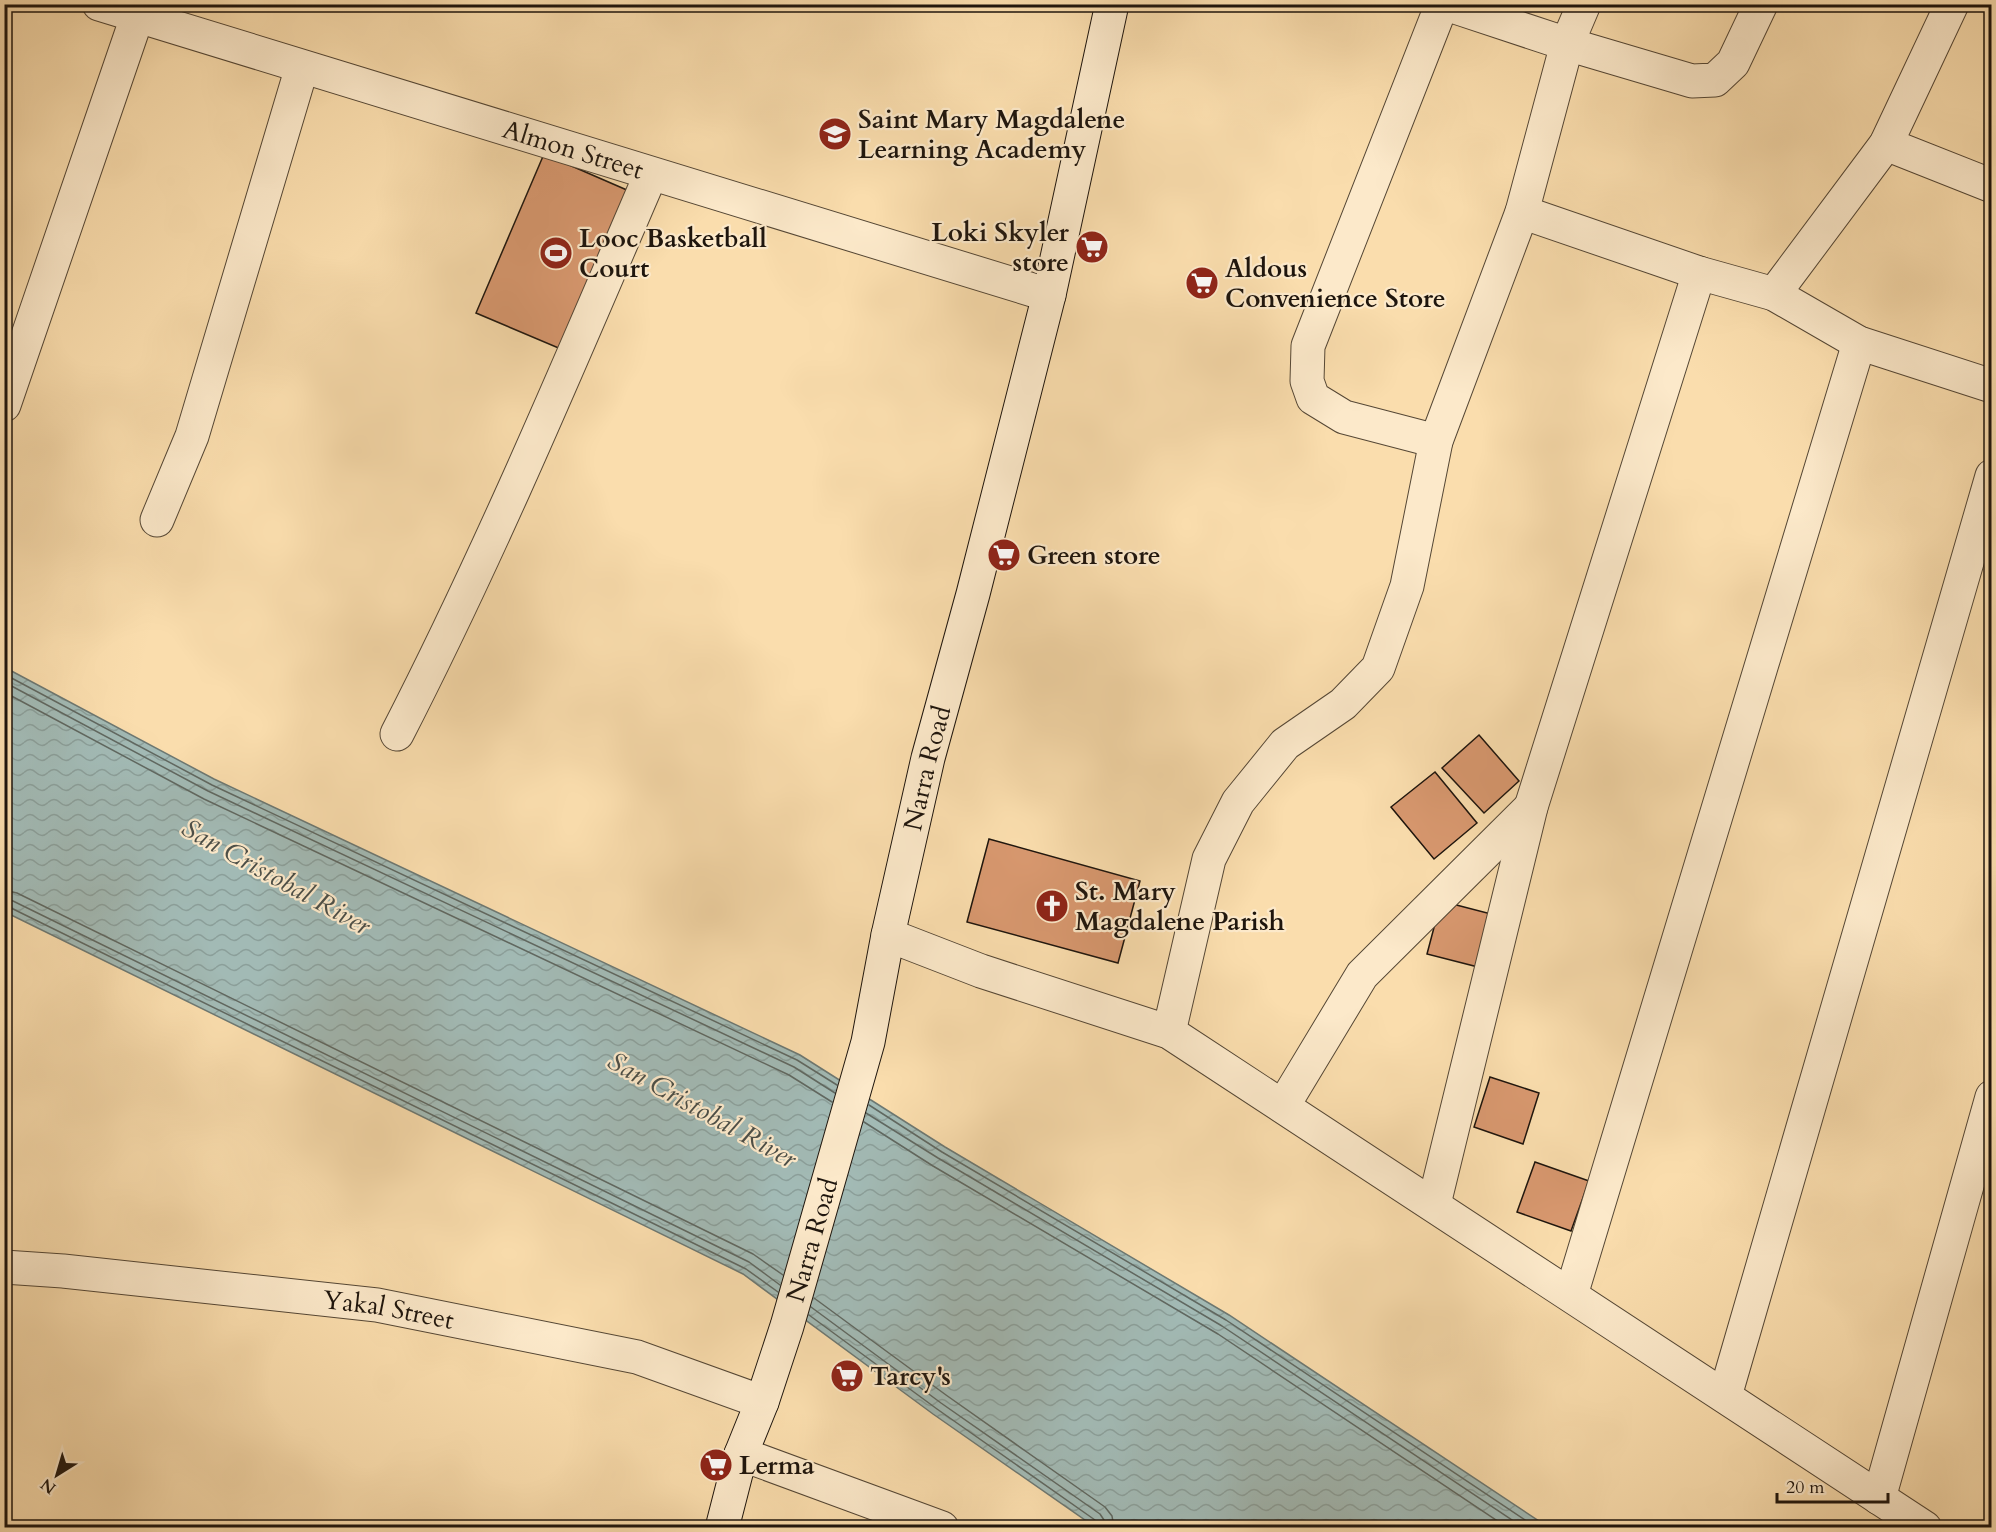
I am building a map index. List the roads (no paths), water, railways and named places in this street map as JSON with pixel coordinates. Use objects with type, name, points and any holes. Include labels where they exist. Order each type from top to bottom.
[{"type":"street","name":"Almon Street","points":[[99,4],[1049,295]]},
{"type":"street","name":"Narra Road","points":[[722,1527],[741,1454],[762,1402],[787,1326],[868,1042],[888,935],[928,758],[976,583],[1049,295],[1112,4]]},
{"type":"street","points":[[1436,441],[1344,417],[1313,398],[1307,381],[1308,346],[1444,4],[1692,81],[1714,80],[1733,63],[1761,4]]},
{"type":"street","points":[[1169,1032],[1209,859],[1238,802],[1285,744],[1343,704],[1378,668],[1407,586],[1436,441],[1522,212],[1567,44],[1584,4]]},
{"type":"street","points":[[1774,294],[1886,144],[1952,4]]},
{"type":"street","points":[[4,405],[137,17]]},
{"type":"street","points":[[157,520],[192,436],[302,67]]},
{"type":"street","points":[[1886,144],[1992,186]]},
{"type":"street","points":[[397,734],[439,653],[651,174]]},
{"type":"street","points":[[1522,212],[1699,273],[1774,294],[1859,343],[1992,386]]},
{"type":"street","points":[[1434,1204],[1531,807],[1699,273]]},
{"type":"street","points":[[1571,1295],[1859,343]]},
{"type":"street","points":[[1725,1396],[1992,476]]},
{"type":"street","points":[[1283,1106],[1362,975],[1531,807]]},
{"type":"street","points":[[888,935],[981,971],[1169,1032],[1925,1527]]},
{"type":"street","points":[[1880,1498],[1992,1097]]},
{"type":"street","name":"Yakal Street","points":[[4,1267],[63,1271],[377,1305],[637,1357],[762,1402]]},
{"type":"street","points":[[741,1454],[942,1527]]},
{"type":"water","name":"San Cristobal River","points":[[4,667],[214,779],[800,1055],[945,1147],[1229,1315],[1548,1527],[1095,1527],[933,1414],[743,1274],[5,912]]},
{"type":"place","name":"Saint Mary Magdalene Learning Academy","points":[[835,134]]},
{"type":"place","name":"Loki Skyler store","points":[[1092,247]]},
{"type":"place","name":"Looc Basketball Court","points":[[556,253]]},
{"type":"place","name":"Aldous Convenience Store","points":[[1202,283]]},
{"type":"place","name":"Green store","points":[[1004,555]]},
{"type":"place","name":"St. Mary Magdalene Parish","points":[[1052,906]]},
{"type":"place","name":"Tarcy's","points":[[847,1376]]},
{"type":"place","name":"Lerma","points":[[716,1465]]}]
